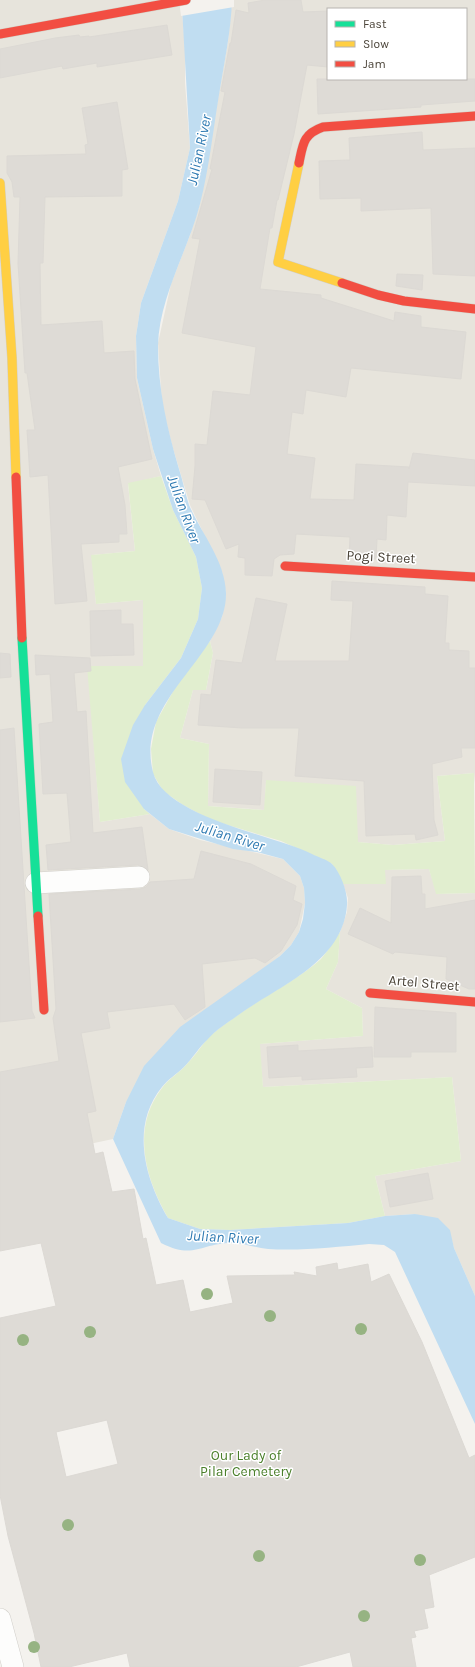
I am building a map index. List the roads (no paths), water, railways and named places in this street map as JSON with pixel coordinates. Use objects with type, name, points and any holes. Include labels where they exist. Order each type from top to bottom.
[{"type":"street","points":[[0,34],[186,0]]},
{"type":"street","points":[[475,116],[323,128],[312,131],[304,141],[278,262],[397,299],[475,309]]},
{"type":"street","points":[[0,183],[12,358],[24,684],[44,1010]]},
{"type":"street","name":"Pogi Street","points":[[285,566],[475,577]]},
{"type":"street","points":[[36,883],[139,877]]},
{"type":"street","name":"Artel Street","points":[[370,993],[475,1002]]},
{"type":"street","points":[[0,1619],[13,1667]]},
{"type":"water","name":"Julian River","points":[[232,0],[227,48],[203,191],[195,222],[163,310],[158,346],[161,393],[167,423],[189,505],[217,558],[225,581],[226,593],[222,616],[212,637],[168,700],[157,722],[151,746],[153,772],[161,788],[177,801],[198,813],[222,823],[295,847],[330,863],[335,868],[343,883],[347,905],[343,925],[334,943],[321,958],[289,983],[229,1021],[211,1036],[184,1067],[162,1087],[152,1102],[146,1118],[144,1152],[153,1187],[168,1218],[200,1229],[230,1230],[348,1223],[385,1216],[415,1214],[438,1218],[450,1230],[454,1248],[475,1296],[475,1424],[395,1252],[384,1245],[369,1244],[318,1248],[268,1249],[232,1243],[212,1245],[190,1250],[172,1248],[161,1243],[113,1139],[126,1102],[144,1066],[180,1027],[280,956],[291,945],[299,932],[303,919],[305,903],[304,888],[300,876],[283,859],[257,852],[233,849],[169,829],[144,809],[125,782],[121,759],[133,725],[145,705],[181,658],[198,619],[202,588],[196,557],[173,510],[153,449],[137,378],[136,336],[141,303],[178,201],[190,148],[182,8]]},
{"type":"park label","name":"Our Lady of Pilar Cemetery","points":[[246,1464]]}]
